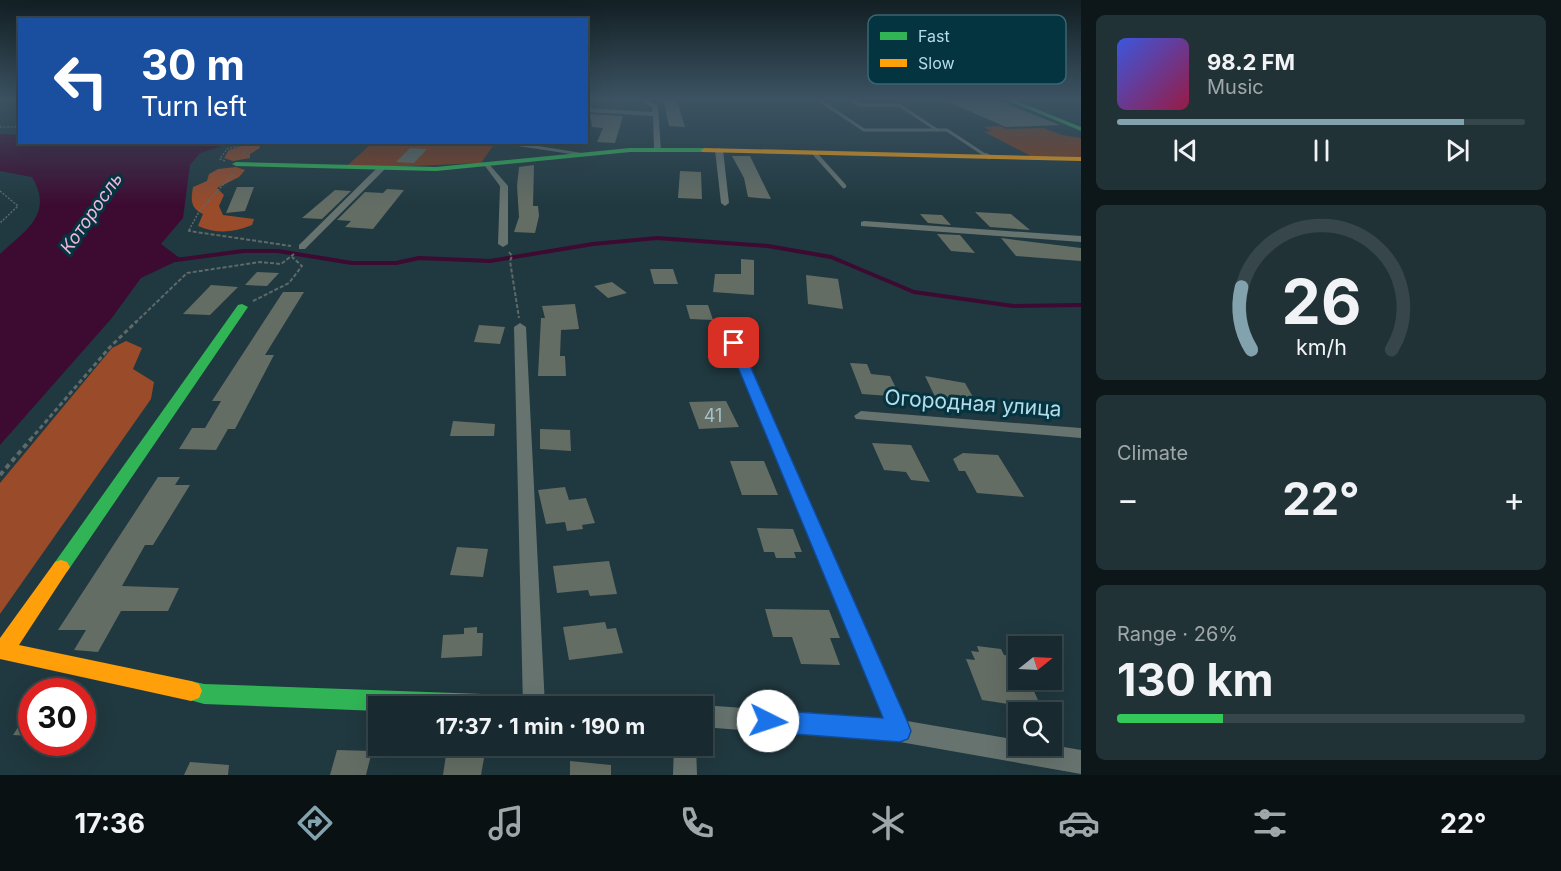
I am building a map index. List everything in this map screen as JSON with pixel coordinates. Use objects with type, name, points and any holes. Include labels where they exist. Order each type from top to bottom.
[{"type":"street","points":[[657,134],[658,149]]},
{"type":"street","points":[[509,144],[584,154]]},
{"type":"street","points":[[238,164],[381,169],[489,166],[584,154],[658,149],[1081,159]]},
{"type":"street","points":[[719,150],[725,203]]},
{"type":"street","points":[[489,166],[504,186],[503,244]]},
{"type":"street","points":[[300,247],[381,169]]},
{"type":"street","points":[[864,224],[1081,239]]},
{"type":"street","points":[[242,307],[3,651],[204,694],[368,700]]},
{"type":"street","points":[[520,327],[534,696]]},
{"type":"street","points":[[734,343],[900,731]]},
{"type":"street","name":"Огородная улица","points":[[861,416],[1081,433]]},
{"type":"street","points":[[713,717],[900,731],[1081,762]]},
{"type":"street","points":[[685,756],[686,775]]},
{"type":"lane","points":[[953,134],[989,157]]},
{"type":"lane","points":[[814,153],[844,186]]},
{"type":"path","points":[[249,144],[238,164],[209,204],[200,210],[189,231],[270,245],[300,247]]},
{"type":"path","points":[[0,191],[18,206],[0,223]]},
{"type":"path","points":[[512,256],[510,261],[520,327]]},
{"type":"path","points":[[0,475],[110,346],[187,273],[260,262],[281,264],[292,257],[302,266],[301,272],[291,282],[242,307]]},
{"type":"shaded area","points":[[988,134],[1060,134],[1081,138],[1081,157],[1031,156]]},
{"type":"shaded area","points":[[248,144],[258,144],[260,148],[250,154],[250,158],[233,161],[224,158],[229,150]]},
{"type":"shaded area","points":[[371,144],[494,144],[481,163],[388,167],[348,165]]},
{"type":"shaded area","points":[[236,167],[245,170],[239,177],[217,188],[224,195],[219,206],[223,215],[254,219],[252,225],[225,232],[198,226],[203,214],[192,203],[193,187],[207,181],[209,174],[218,169]]},
{"type":"shaded area","points":[[126,341],[142,348],[133,369],[154,382],[151,399],[0,614],[0,483],[112,348]]},
{"type":"water","name":"Которосль","points":[[0,134],[18,135],[18,144],[228,144],[200,153],[190,165],[183,218],[161,244],[181,259],[141,278],[111,319],[0,445],[0,254],[34,220],[40,201],[32,177],[0,171]]},
{"type":"building","points":[[600,134],[618,134],[615,143],[597,142]]},
{"type":"building","points":[[410,148],[427,149],[414,163],[396,162]]},
{"type":"building","points":[[732,156],[750,156],[771,199],[748,197],[744,178]]},
{"type":"building","points":[[534,165],[533,206],[538,206],[539,216],[535,233],[514,232],[519,217],[517,186],[519,167]]},
{"type":"building","points":[[680,171],[701,172],[702,199],[678,198]]},
{"type":"building","points":[[237,187],[254,187],[245,211],[226,213]]},
{"type":"building","points":[[387,189],[404,190],[373,229],[345,227],[351,221],[337,220],[365,192],[383,193]]},
{"type":"building","points":[[335,190],[351,191],[322,219],[302,218]]},
{"type":"building","points":[[975,212],[1011,214],[1030,230],[990,227]]},
{"type":"building","points":[[920,214],[942,215],[951,225],[928,223]]},
{"type":"building","points":[[937,234],[960,235],[975,253],[951,251]]},
{"type":"building","points":[[1001,238],[1081,248],[1081,261],[1016,256]]},
{"type":"building","points":[[741,259],[754,260],[754,295],[713,292],[715,274],[741,274]]},
{"type":"building","points":[[650,269],[673,269],[678,284],[654,284]]},
{"type":"building","points":[[257,272],[279,273],[267,286],[245,285]]},
{"type":"building","points":[[806,275],[838,279],[843,309],[808,304]]},
{"type":"building","points":[[612,282],[627,293],[608,298],[594,286]]},
{"type":"building","points":[[211,285],[238,287],[210,315],[183,314]]},
{"type":"building","points":[[283,292],[304,292],[265,355],[274,355],[235,429],[228,429],[216,450],[179,449],[192,428],[205,428],[221,401],[212,401]]},
{"type":"building","points":[[575,304],[579,329],[561,330],[560,356],[565,356],[566,376],[538,376],[541,318],[545,318],[542,306]]},
{"type":"building","points":[[686,305],[708,305],[713,320],[690,319]]},
{"type":"building","points":[[479,325],[505,327],[500,344],[474,342]]},
{"type":"building","points":[[850,363],[867,364],[871,374],[890,376],[898,392],[890,396],[862,394]]},
{"type":"building","points":[[925,376],[965,383],[977,404],[937,401]]},
{"type":"building","points":[[726,401],[739,427],[699,429],[689,402]]},
{"type":"building","points":[[453,421],[495,424],[494,436],[450,436]]},
{"type":"building","points":[[540,429],[570,430],[571,451],[540,449]]},
{"type":"building","points":[[872,443],[911,445],[930,482],[911,480],[906,472],[884,470]]},
{"type":"building","points":[[963,453],[998,455],[1024,497],[977,493],[965,471],[959,471],[953,459]]},
{"type":"building","points":[[730,461],[764,461],[778,495],[742,495]]},
{"type":"building","points":[[158,477],[180,477],[175,485],[190,485],[153,545],[145,545],[122,586],[179,588],[168,611],[121,611],[98,652],[74,650],[86,630],[58,630]]},
{"type":"building","points":[[565,487],[569,500],[586,498],[595,523],[582,525],[583,529],[567,531],[565,522],[546,524],[538,490]]},
{"type":"building","points":[[757,528],[793,529],[802,552],[794,552],[796,558],[776,558],[774,552],[764,552]]},
{"type":"building","points":[[457,547],[488,549],[483,577],[450,575]]},
{"type":"building","points":[[609,561],[617,594],[590,596],[588,590],[557,593],[553,566]]},
{"type":"building","points":[[765,609],[829,610],[840,638],[830,638],[840,665],[801,664],[792,637],[773,637]]},
{"type":"building","points":[[605,622],[607,629],[616,628],[623,653],[569,660],[563,627]]},
{"type":"building","points":[[477,627],[477,633],[483,633],[482,656],[441,658],[443,635],[464,634],[464,628]]},
{"type":"building","points":[[977,646],[1001,649],[1004,655],[1008,656],[1008,690],[1033,690],[1039,702],[1008,702],[1008,704],[982,700],[966,659],[975,660],[971,651],[979,652]]},
{"type":"building","points":[[337,750],[368,751],[368,756],[371,756],[366,775],[330,775]]},
{"type":"building","points":[[446,756],[484,758],[481,775],[443,775]]},
{"type":"building","points":[[570,761],[611,765],[611,775],[570,775]]},
{"type":"building","points":[[190,762],[229,765],[228,775],[184,775]]},
{"type":"waterway","points":[[176,260],[243,251],[278,251],[352,263],[396,263],[419,258],[490,261],[593,244],[657,238],[768,246],[831,257],[914,292],[1013,306],[1081,305]]},
{"type":"traffic: fast","points":[[236,164],[436,169],[630,150],[705,150]]},
{"type":"traffic: fast","points":[[61,567],[242,307]]},
{"type":"traffic: fast","points":[[191,691],[204,694],[368,700]]},
{"type":"traffic: slow","points":[[705,150],[1081,159]]},
{"type":"traffic: slow","points":[[61,567],[3,651],[191,691]]},
{"type":"route","points":[[734,343],[900,731],[768,721]]}]
